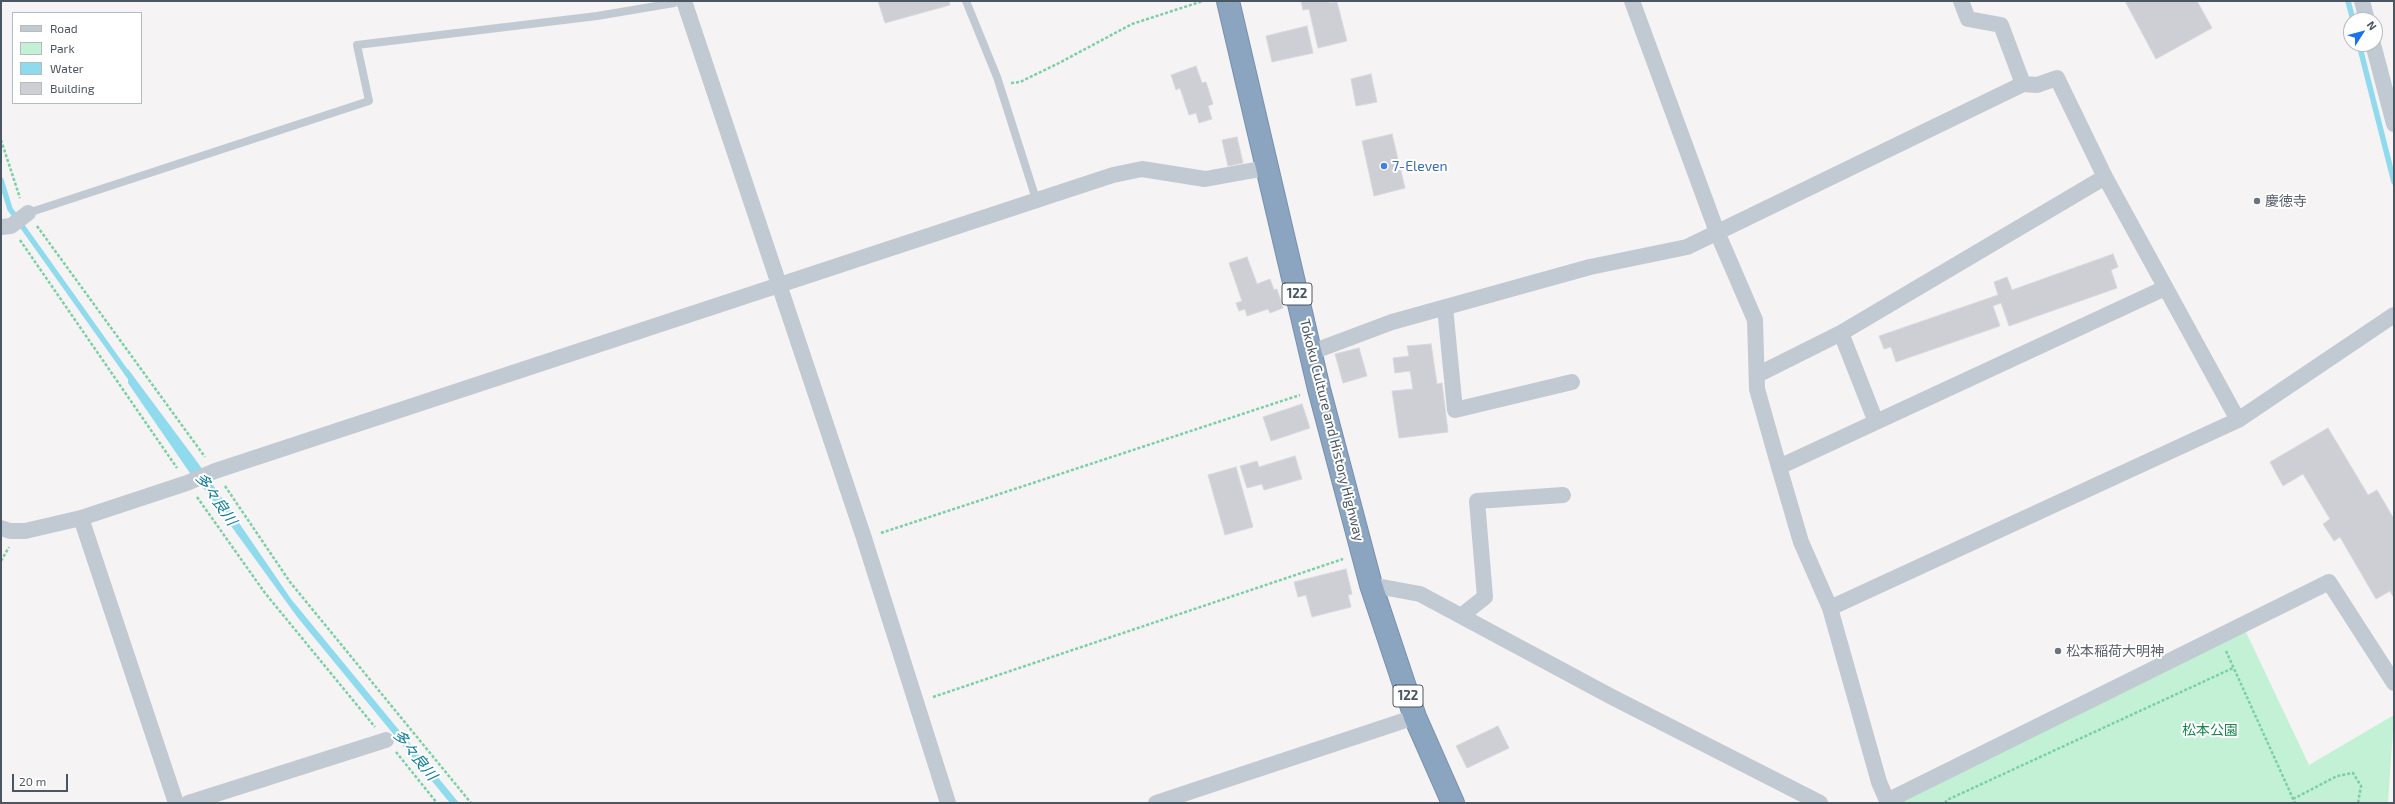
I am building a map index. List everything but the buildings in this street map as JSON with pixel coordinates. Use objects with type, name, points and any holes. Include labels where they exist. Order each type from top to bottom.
[{"type":"highway","name":"Tokoku Culture and History Highway","points":[[1228,1],[1266,168],[1312,352],[1319,389],[1371,585],[1415,717],[1453,803]]},
{"type":"street","points":[[684,1],[864,538],[915,703],[948,803]]},
{"type":"street","points":[[1632,1],[1717,232],[1754,320],[1758,389],[1779,467],[1801,542],[1830,608],[1879,782],[1888,802],[2329,582],[2394,683]]},
{"type":"street","points":[[1961,1],[1968,20],[2001,25],[2023,84]]},
{"type":"street","points":[[2362,1],[2365,12]]},
{"type":"street","points":[[2375,52],[2394,124]]},
{"type":"street","points":[[1312,352],[1392,322],[1445,307],[1590,267],[1687,247],[2023,84],[2037,85],[2057,78],[2105,177],[2238,420]]},
{"type":"street","points":[[1,528],[10,531],[25,531],[81,518],[187,483],[215,471],[779,286],[1036,199],[1113,175],[1142,169],[1205,179],[1266,168]]},
{"type":"street","points":[[1757,375],[1841,333],[2105,177]]},
{"type":"street","points":[[6,227],[28,213]]},
{"type":"street","points":[[1779,467],[2165,288]]},
{"type":"street","points":[[1445,307],[1455,410],[1572,382]]},
{"type":"street","points":[[1830,608],[2238,420],[2394,314]]},
{"type":"street","points":[[1841,333],[1876,422]]},
{"type":"street","points":[[1461,616],[1485,597],[1477,501],[1563,495]]},
{"type":"street","points":[[81,518],[176,803]]},
{"type":"street","points":[[1371,585],[1420,594],[1605,693],[1820,803]]},
{"type":"street","points":[[1156,803],[1415,717]]},
{"type":"street","points":[[188,803],[386,740]]},
{"type":"lane","points":[[28,213],[369,101],[357,45],[597,16],[674,3],[677,1]]},
{"type":"lane","points":[[966,1],[999,84],[1036,199]]},
{"type":"path","points":[[999,84],[1020,82],[1132,24],[1203,1]]},
{"type":"path","points":[[6,227],[266,593],[437,803]]},
{"type":"path","points":[[864,538],[1319,389]]},
{"type":"path","points":[[915,703],[1363,553]]},
{"type":"path","points":[[2224,648],[2295,803]]},
{"type":"path","points":[[1945,803],[1947,800],[2233,668]]},
{"type":"path","points":[[2293,799],[2337,776],[2353,773],[2361,786],[2358,803]]},
{"type":"green space","name":"松本公園","points":[[2245,630],[2309,765],[2394,715],[2388,803],[1897,803]]},
{"type":"water","points":[[128,369],[198,463],[291,599],[459,803],[450,803],[298,618],[202,486],[192,476],[128,383],[128,379],[123,372]]},
{"type":"waterway","points":[[2348,1],[2351,12]]},
{"type":"waterway","points":[[2361,52],[2394,182]]},
{"type":"waterway","name":"多々良川","points":[[1,180],[10,209],[129,376]]},
{"type":"place","name":"7-Eleven","points":[[1384,166]]},
{"type":"place","name":"慶徳寺","points":[[2257,201]]},
{"type":"place","name":"松本稲荷大明神","points":[[2058,651]]}]
